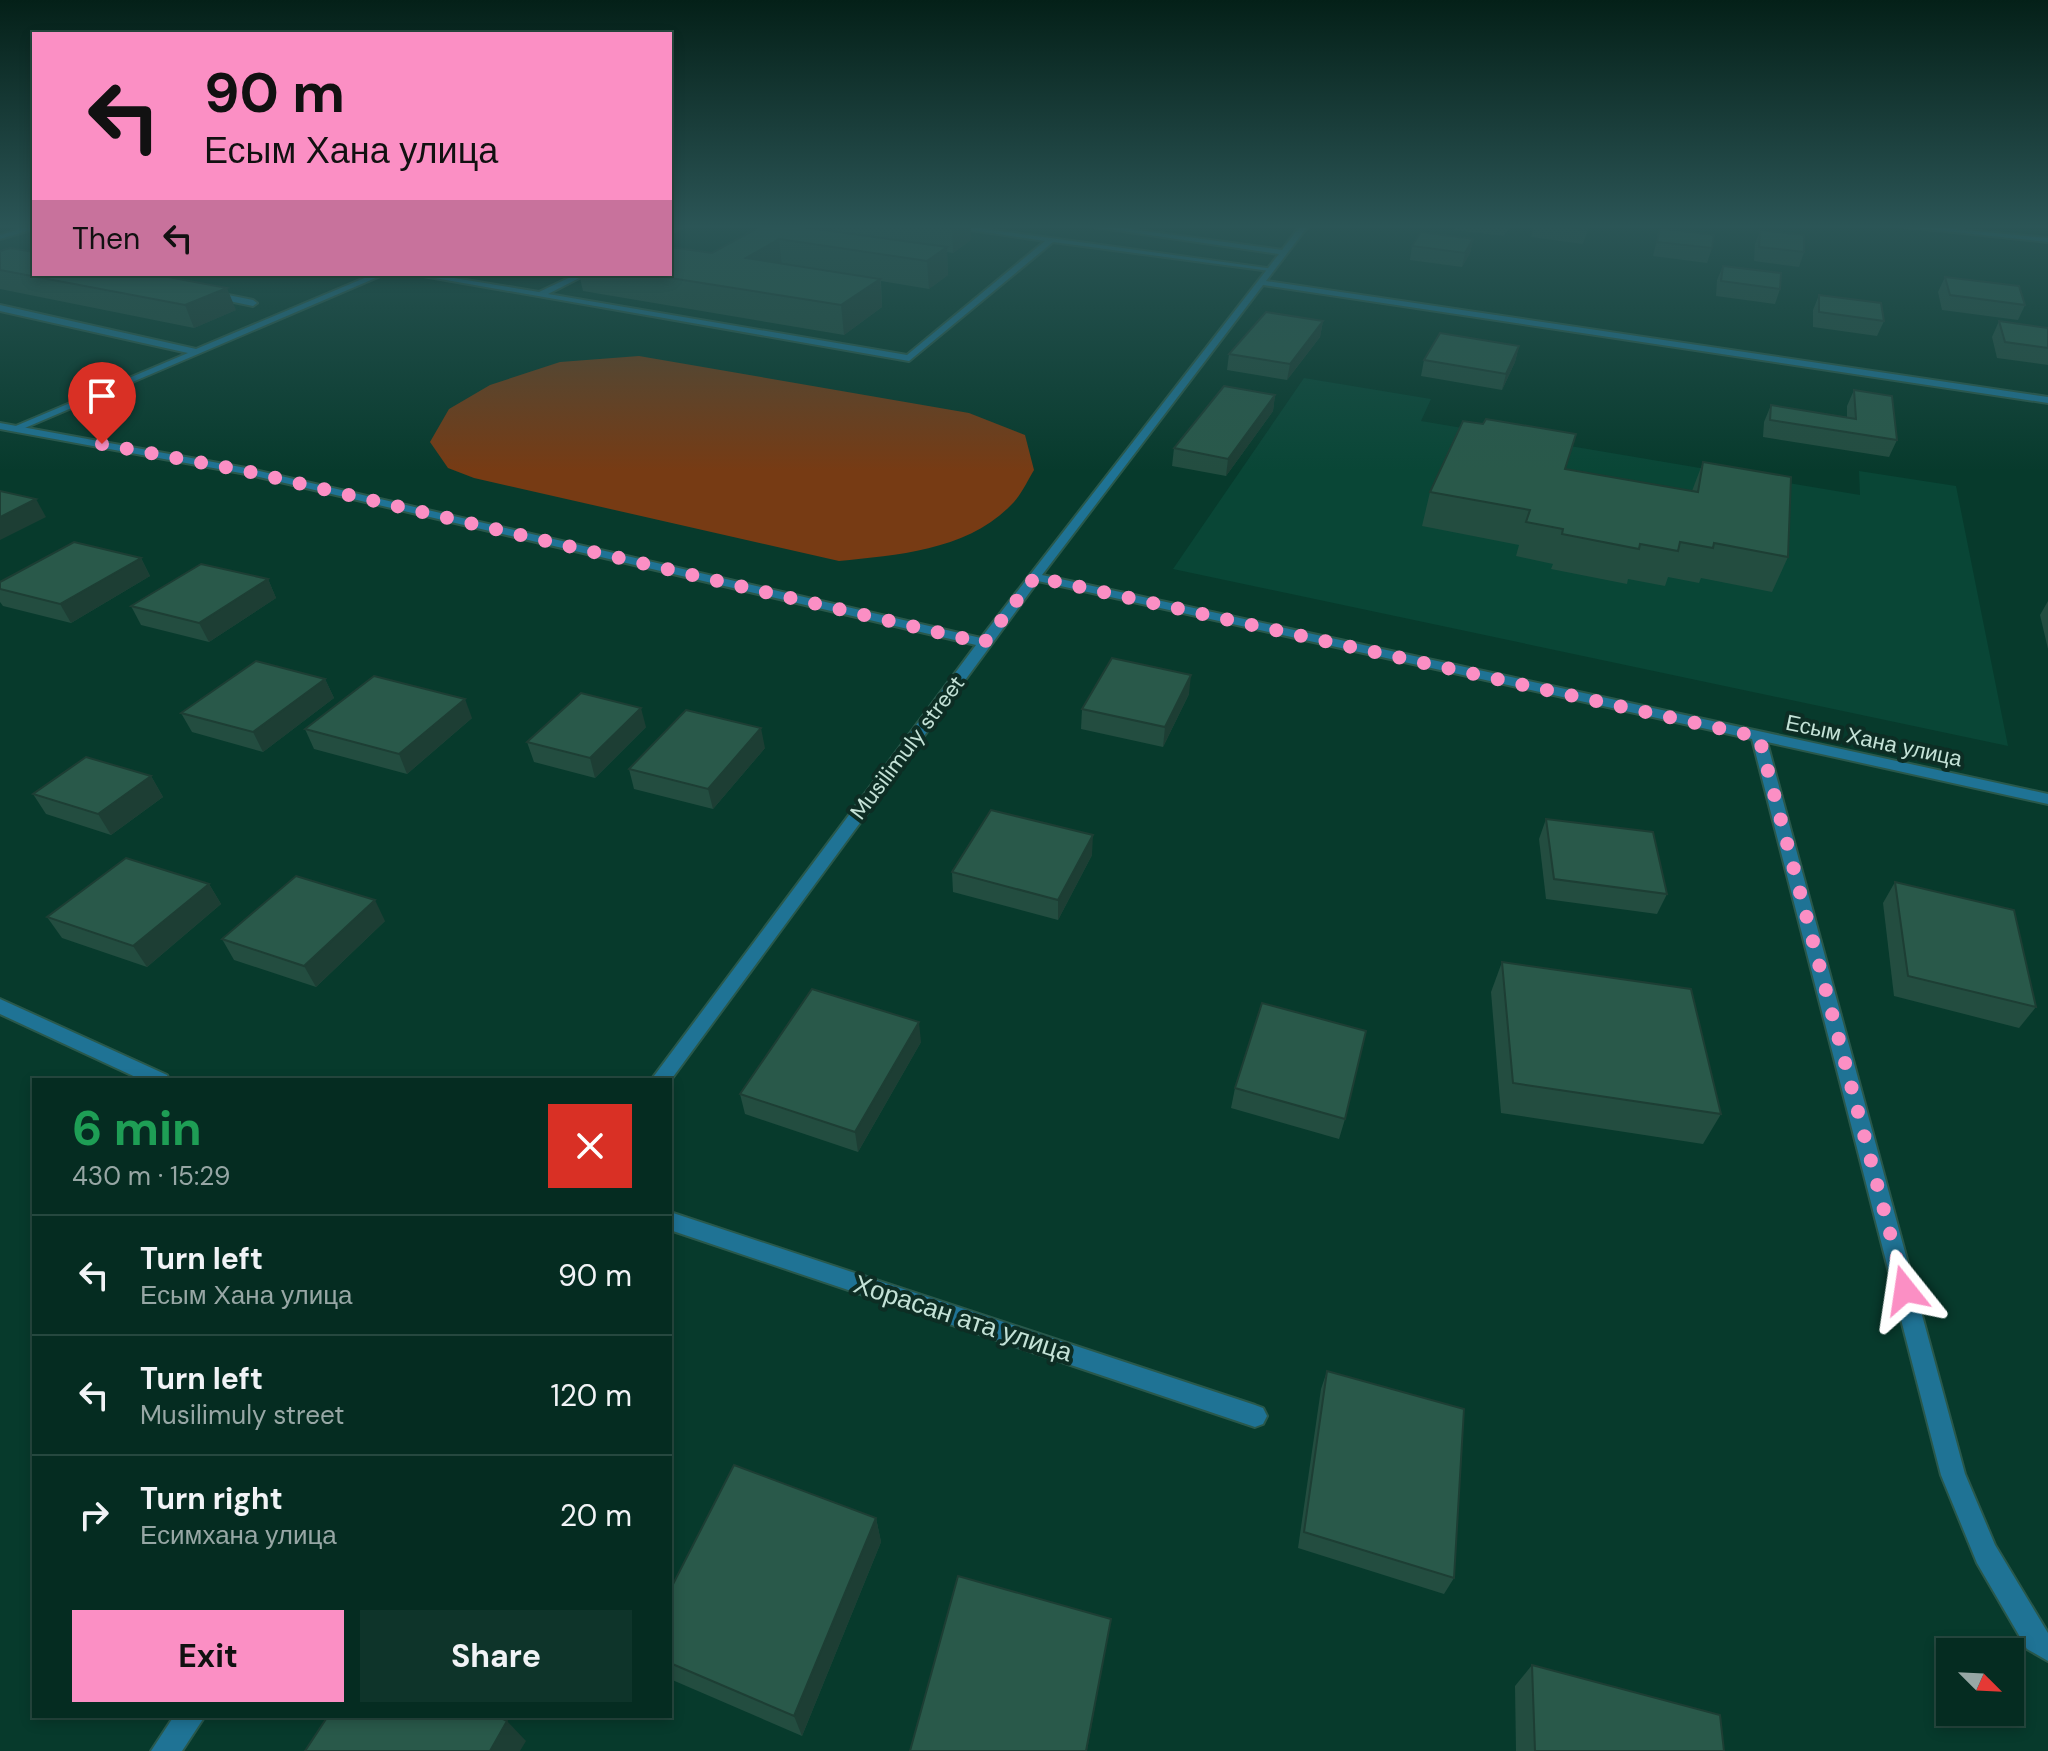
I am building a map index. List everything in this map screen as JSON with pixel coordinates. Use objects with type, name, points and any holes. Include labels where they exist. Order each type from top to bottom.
[{"type":"street","points":[[0,308],[197,352]]},
{"type":"street","points":[[16,428],[301,308]]},
{"type":"street","points":[[614,308],[909,358],[970,308]]},
{"type":"street","name":"Musilimuly street","points":[[661,1078],[984,643],[1240,308]]},
{"type":"street","points":[[1432,308],[2048,400]]},
{"type":"street","points":[[0,426],[246,471],[984,643]]},
{"type":"street","name":"Есым Хана улица","points":[[1035,577],[2048,799]]},
{"type":"street","points":[[1759,737],[1953,1475],[1986,1554],[2042,1644]]},
{"type":"street","points":[[0,1006],[156,1078]]},
{"type":"street","name":"Хорасан ата улица","points":[[672,1222],[1255,1416]]},
{"type":"street","points":[[165,1751],[190,1718]]},
{"type":"shaded area","points":[[639,356],[969,413],[1025,435],[1034,470],[1014,502],[977,531],[909,552],[839,561],[474,478],[448,468],[430,442],[449,409],[490,385],[560,362]]},
{"type":"shaded area","points":[[1304,378],[1431,399],[1421,421],[1860,495],[1859,471],[1956,486],[2008,746],[1173,569]]},
{"type":"building","points":[[1819,308],[1882,308],[1884,321],[1819,312]]},
{"type":"building","points":[[1266,312],[1323,321],[1290,364],[1229,354]]},
{"type":"building","points":[[1999,321],[2048,328],[2048,348],[2005,342]]},
{"type":"building","points":[[1440,333],[1519,346],[1506,374],[1424,360]]},
{"type":"building","points":[[1224,386],[1275,395],[1228,459],[1174,448]]},
{"type":"building","points":[[1854,390],[1892,396],[1897,440],[1770,420],[1771,405],[1856,419]]},
{"type":"building","points":[[1486,419],[1576,434],[1565,469],[1698,492],[1703,462],[1791,477],[1788,557],[1714,543],[1713,548],[1680,542],[1678,551],[1640,544],[1639,549],[1562,534],[1563,529],[1526,522],[1530,510],[1430,492],[1463,421],[1483,424]]},
{"type":"building","points":[[0,491],[36,499],[0,517]]},
{"type":"building","points":[[74,542],[141,558],[60,604],[0,589],[0,582]]},
{"type":"building","points":[[201,564],[268,579],[199,623],[131,606]]},
{"type":"building","points":[[1112,658],[1191,675],[1165,727],[1082,709]]},
{"type":"building","points":[[256,661],[325,679],[253,732],[181,713]]},
{"type":"building","points":[[374,676],[465,699],[399,754],[305,729]]},
{"type":"building","points":[[581,693],[641,708],[590,758],[527,742]]},
{"type":"building","points":[[686,710],[761,728],[708,789],[629,769]]},
{"type":"building","points":[[86,757],[151,776],[98,814],[33,794]]},
{"type":"building","points":[[991,810],[1093,835],[1058,900],[952,872]]},
{"type":"building","points":[[1546,819],[1653,832],[1667,894],[1554,879]]},
{"type":"building","points":[[126,858],[209,884],[133,946],[47,917]]},
{"type":"building","points":[[296,876],[375,900],[304,966],[222,939]]},
{"type":"building","points":[[1895,882],[2014,910],[2036,1007],[1908,976]]},
{"type":"building","points":[[1502,962],[1691,989],[1721,1114],[1513,1083]]},
{"type":"building","points":[[812,989],[919,1022],[855,1132],[740,1094]]},
{"type":"building","points":[[1262,1003],[1366,1031],[1345,1119],[1235,1088]]},
{"type":"building","points":[[1327,1371],[1464,1409],[1454,1578],[1304,1532]]},
{"type":"building","points":[[734,1465],[876,1518],[794,1716],[672,1664],[672,1586]]},
{"type":"building","points":[[958,1576],[1111,1619],[1086,1751],[910,1751]]},
{"type":"building","points":[[1532,1665],[1720,1715],[1724,1751],[1535,1751]]},
{"type":"building","points":[[327,1718],[501,1718],[507,1721],[490,1751],[305,1751]]},
{"type":"route","points":[[102,444],[246,471],[984,643],[1035,577],[1759,737],[1905,1290]]}]
